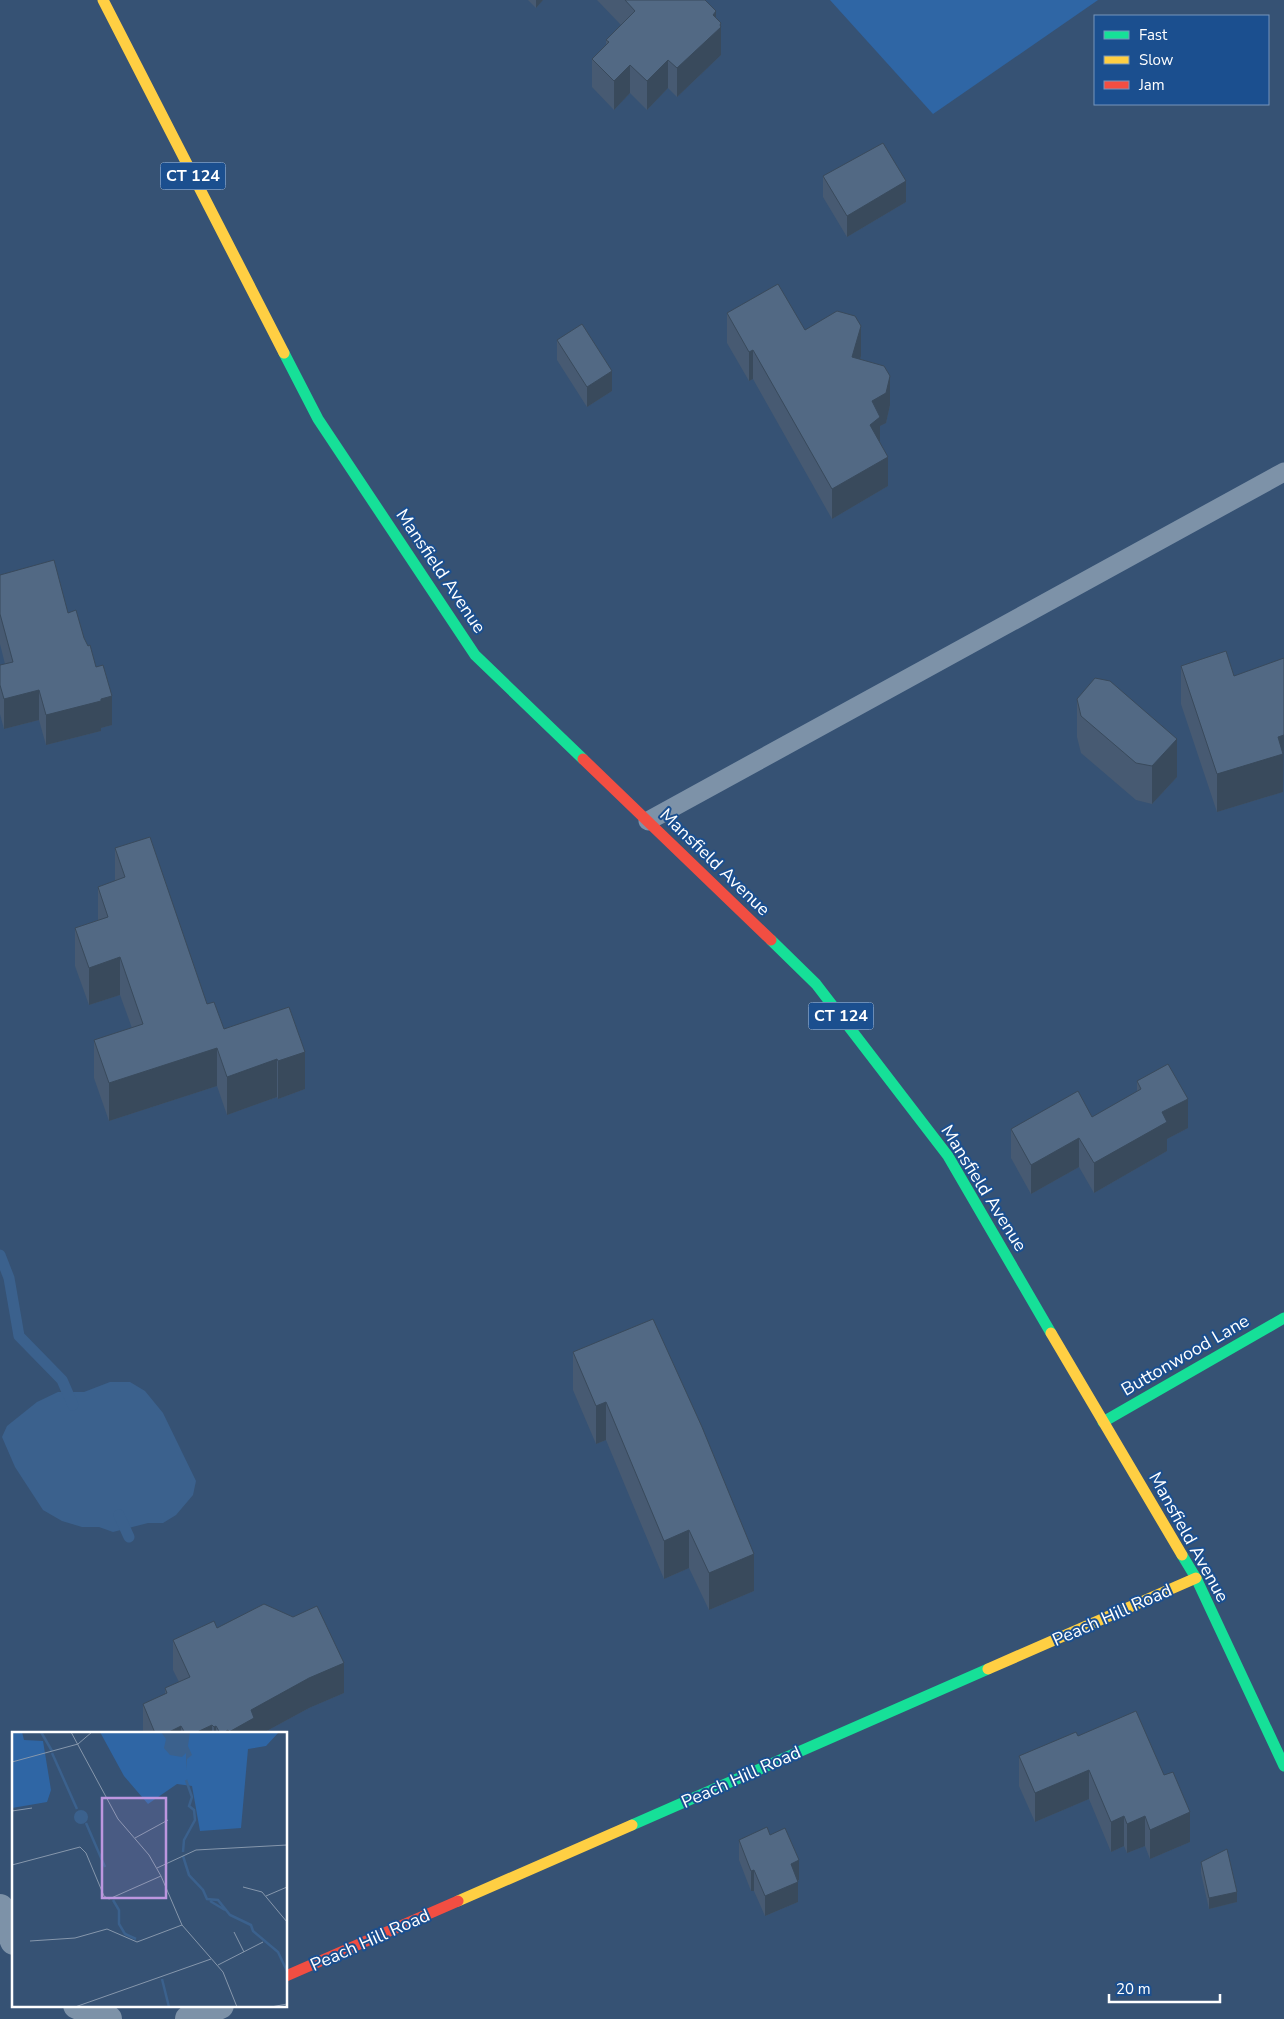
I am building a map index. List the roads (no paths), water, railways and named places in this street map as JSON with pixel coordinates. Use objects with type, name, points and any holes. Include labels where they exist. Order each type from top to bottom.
[{"type":"main road","name":"Mansfield Avenue","points":[[103,0],[318,420],[475,655],[816,984],[948,1156],[1102,1422],[1196,1578],[1284,1766]]},
{"type":"main road","name":"Buttonwood Lane","points":[[1102,1422],[1284,1318]]},
{"type":"main road","name":"Peach Hill Road","points":[[288,1975],[1196,1578]]},
{"type":"street","points":[[0,1908],[12,1936]]},
{"type":"street","points":[[79,2006],[108,2019]]},
{"type":"street","points":[[189,2019],[218,2006]]},
{"type":"lane","points":[[648,821],[1284,472]]},
{"type":"waterway","points":[[0,1255],[9,1278],[19,1336],[62,1380],[73,1405]]},
{"type":"waterway","points":[[119,1515],[129,1537]]}]
